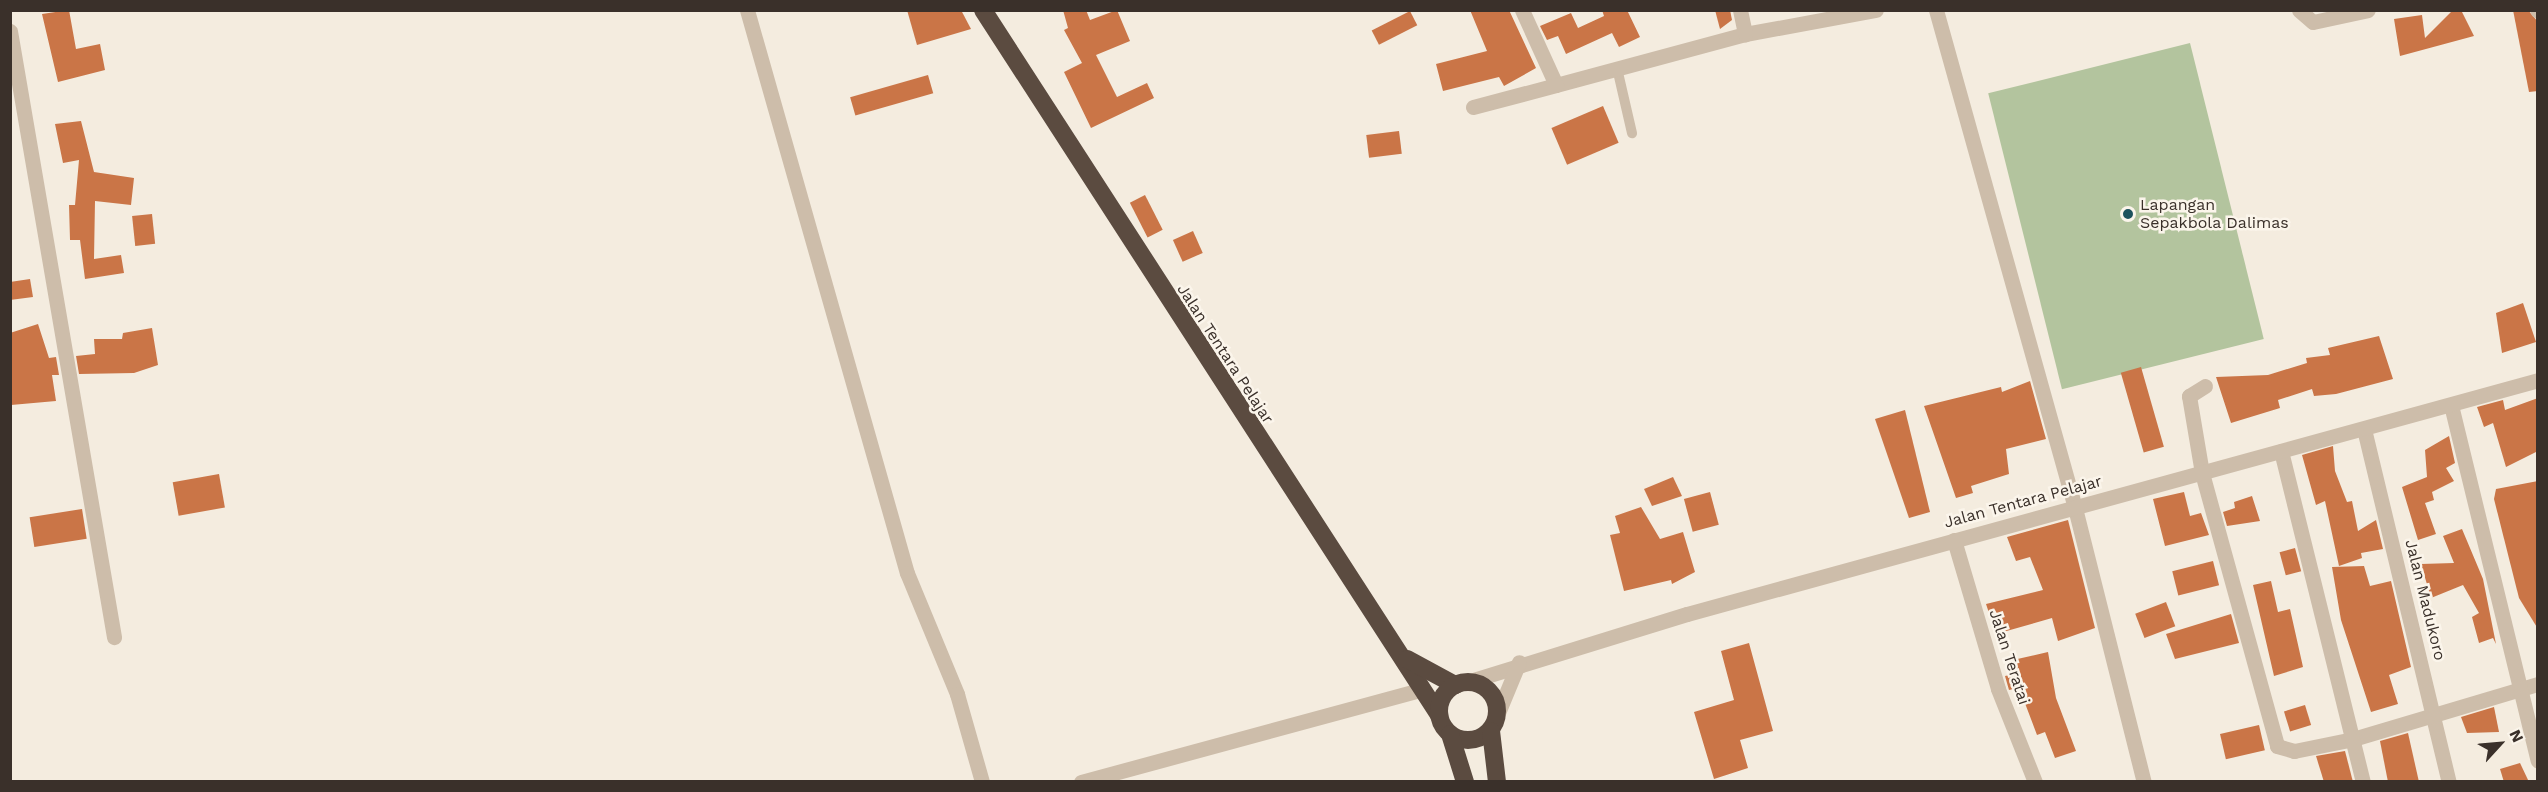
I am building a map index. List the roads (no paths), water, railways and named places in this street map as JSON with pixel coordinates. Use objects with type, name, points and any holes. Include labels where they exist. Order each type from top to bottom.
[{"type":"highway","name":"Jalan Tentara Pelajar","points":[[983,10],[1298,502],[1405,658],[1439,715]]},
{"type":"highway","points":[[1405,658],[1461,683],[1486,688],[1498,713],[1491,731],[1497,782]]},
{"type":"highway","points":[[1461,683],[1443,697],[1439,715],[1450,734],[1465,782]]},
{"type":"highway","points":[[1450,734],[1466,741],[1491,731]]},
{"type":"street","points":[[747,10],[906,573],[957,694],[982,782]]},
{"type":"street","points":[[1522,10],[1556,86]]},
{"type":"street","points":[[1740,10],[1745,34]]},
{"type":"street","points":[[1473,107],[1745,34],[1876,10]]},
{"type":"street","points":[[1936,10],[2075,508],[2144,782]]},
{"type":"street","points":[[2299,10],[2313,22],[2367,11]]},
{"type":"street","points":[[10,31],[114,637]]},
{"type":"street","name":"Jalan Tentara Pelajar","points":[[1461,683],[1519,662],[2538,380]]},
{"type":"street","points":[[2205,386],[2189,396],[2189,408],[2202,473],[2271,736],[2286,751],[2353,740],[2435,713],[2538,684]]},
{"type":"street","points":[[2451,405],[2538,761]]},
{"type":"street","name":"Jalan Madukoro","points":[[2364,429],[2435,713],[2449,782]]},
{"type":"street","points":[[2281,451],[2363,782]]},
{"type":"street","name":"Jalan Teratai","points":[[1954,540],[1998,689],[2035,782]]},
{"type":"street","points":[[1498,713],[1519,662]]},
{"type":"street","points":[[1081,782],[1423,689]]},
{"type":"lane","points":[[1617,68],[1632,133]]},
{"type":"place","name":"Lapangan Sepakbola Dalimas","points":[[2128,214]]}]
